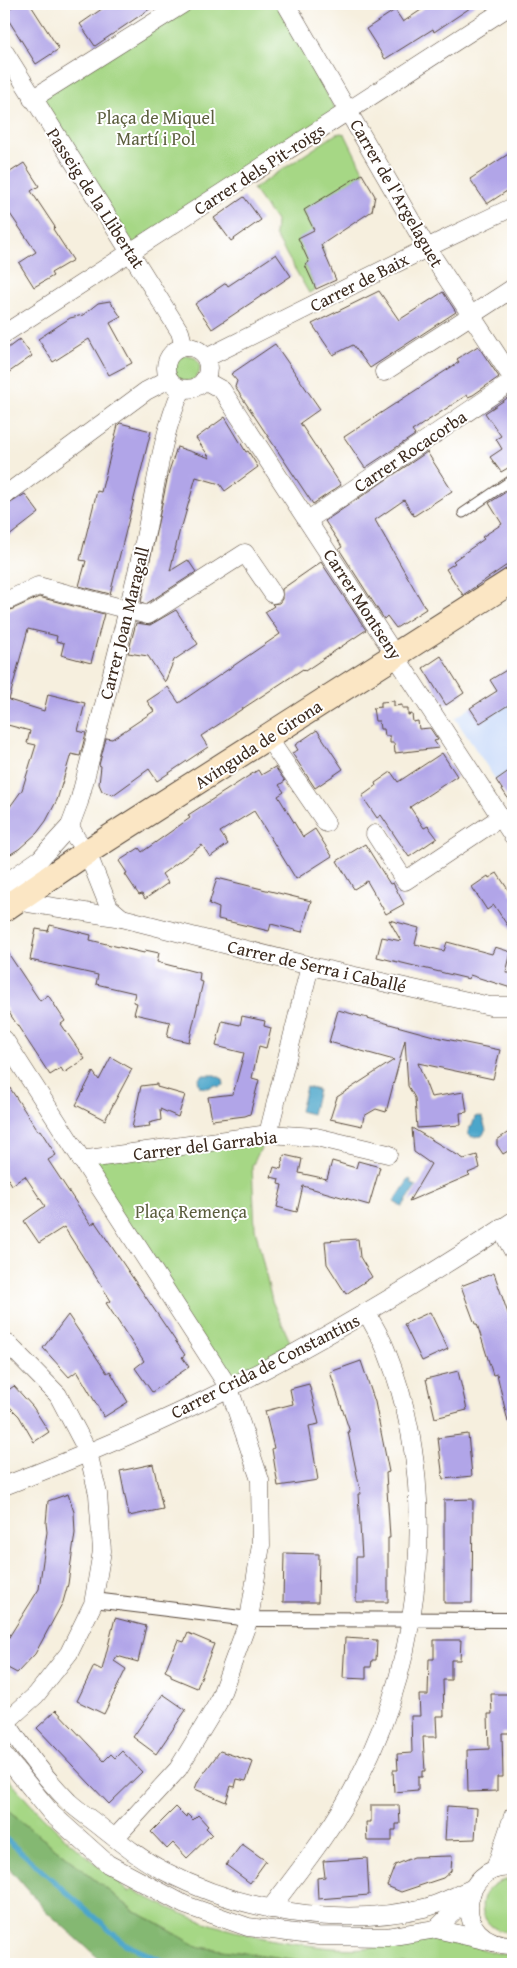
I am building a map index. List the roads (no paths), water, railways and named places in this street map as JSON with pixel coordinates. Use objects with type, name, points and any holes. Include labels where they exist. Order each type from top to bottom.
[{"type":"main road","name":"Avinguda de Girona","points":[[8,898],[87,852],[513,580]]},
{"type":"street","points":[[32,99],[183,4]]},
{"type":"street","name":"Carrer de l'Argelaguet","points":[[286,4],[427,248],[513,380]]},
{"type":"street","name":"Carrer dels Pit-roigs","points":[[4,334],[349,111],[506,5]]},
{"type":"street","name":"Passeig de la Llibertat","points":[[4,51],[32,99],[131,252],[180,332],[184,347]]},
{"type":"street","name":"Carrer de Baix","points":[[206,358],[513,207]]},
{"type":"street","points":[[384,372],[513,288]]},
{"type":"street","points":[[4,496],[146,391],[175,384],[194,388],[204,380],[208,371],[206,358],[197,350],[184,347],[174,351],[168,359],[166,369],[175,384]]},
{"type":"street","name":"Carrer Montseny","points":[[204,380],[222,390],[397,655],[513,836]]},
{"type":"street","name":"Carrer Rocacorba","points":[[308,520],[513,380]]},
{"type":"street","name":"Carrer Joan Maragall","points":[[70,826],[79,802],[128,609],[151,510],[175,384]]},
{"type":"street","points":[[4,602],[38,586],[148,615],[245,553],[273,594]]},
{"type":"street","points":[[268,738],[326,823]]},
{"type":"street","points":[[375,834],[405,881],[501,817]]},
{"type":"street","points":[[8,898],[70,826],[76,838],[87,852],[109,907],[122,918]]},
{"type":"street","name":"Carrer de Serra i Caballé","points":[[8,898],[122,918],[310,966],[490,1006],[513,1006]]},
{"type":"street","points":[[268,1134],[310,966]]},
{"type":"street","points":[[4,1039],[229,1388],[260,1480],[261,1545],[249,1618],[218,1703],[178,1769],[114,1838]]},
{"type":"street","name":"Carrer del Garrabia","points":[[81,1160],[268,1134],[316,1137],[388,1154]]},
{"type":"street","points":[[507,1225],[513,1251]]},
{"type":"street","name":"Carrer Crida de Constantins","points":[[4,1486],[88,1452],[229,1388],[367,1313],[507,1225]]},
{"type":"street","points":[[270,1909],[338,1817],[359,1779],[377,1742],[392,1702],[411,1620],[418,1542],[414,1462],[408,1424],[398,1386],[386,1349],[367,1313]]},
{"type":"street","points":[[4,1342],[58,1394],[88,1452],[98,1494],[102,1551],[94,1600],[69,1653],[36,1695],[5,1720],[21,1744],[70,1802],[114,1838],[162,1871],[217,1896],[270,1909],[317,1916],[376,1914],[426,1908],[472,1892]]},
{"type":"street","points":[[94,1600],[249,1618],[513,1620]]},
{"type":"street","points":[[4,1755],[52,1814],[108,1864],[186,1905],[248,1927],[318,1936],[387,1937],[436,1929],[493,1942]]},
{"type":"street","points":[[495,1869],[513,1816]]},
{"type":"street","points":[[436,1929],[472,1892],[483,1876],[495,1869],[513,1868]]},
{"type":"street","points":[[472,1892],[469,1901],[469,1915],[476,1930],[485,1939],[499,1945],[513,1945]]},
{"type":"lane","points":[[463,513],[513,479]]},
{"type":"water","points":[[202,1075],[215,1075],[223,1079],[224,1085],[219,1087],[215,1085],[208,1088],[200,1087],[198,1080]]},
{"type":"water","points":[[306,1087],[318,1090],[312,1114],[300,1111]]},
{"type":"water","points":[[475,1117],[482,1117],[486,1130],[482,1136],[472,1137],[468,1134],[469,1128],[472,1126]]},
{"type":"water","points":[[409,1179],[412,1181],[410,1183],[416,1187],[402,1207],[394,1202]]},
{"type":"waterway","points":[[4,1837],[125,1944],[170,1964]]},
{"type":"park label","name":"Plaça de Miquel Martí i Pol","points":[[156,127]]},
{"type":"park label","name":"Plaça Remença","points":[[191,1211]]}]
